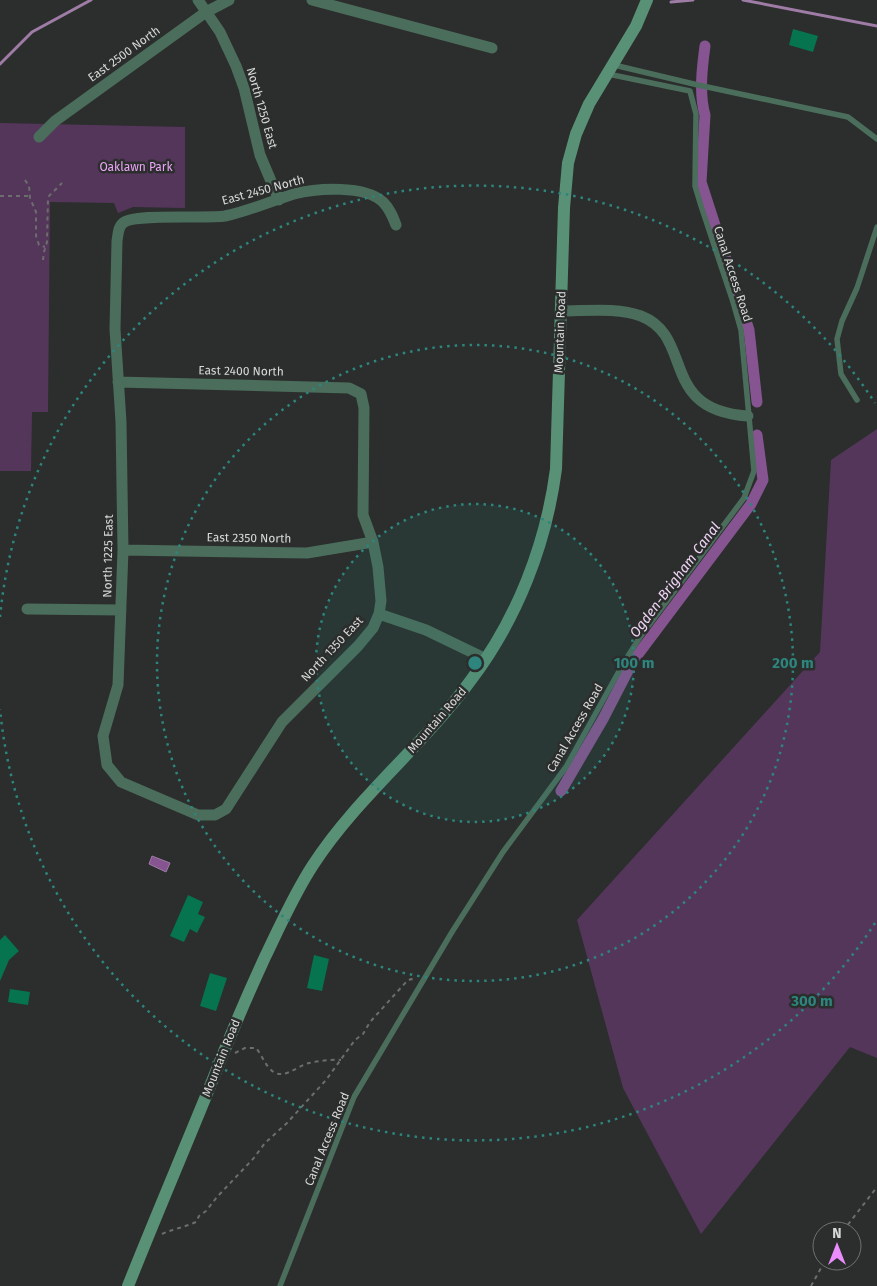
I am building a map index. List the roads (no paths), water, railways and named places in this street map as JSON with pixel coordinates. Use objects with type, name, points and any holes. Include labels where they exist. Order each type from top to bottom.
[{"type":"street","name":"North 1250 East","points":[[198,0],[220,32],[236,66],[244,88],[260,155],[279,200]]},
{"type":"street","name":"East 2500 North","points":[[39,137],[55,120],[206,12],[229,0]]},
{"type":"street","points":[[312,0],[492,48]]},
{"type":"street","name":"Mountain Road","points":[[128,1286],[223,1052],[278,930],[313,865],[337,832],[471,681],[500,635],[526,581],[544,531],[552,501],[556,470],[564,208],[568,162],[576,134],[590,104],[636,26],[647,0]]},
{"type":"street","name":"East 2450 North","points":[[122,224],[131,218],[140,217],[192,218],[223,216],[294,194],[343,190],[370,194],[382,201],[389,210],[396,225]]},
{"type":"street","name":"North 1225 East","points":[[122,224],[118,235],[116,329],[122,470],[123,550],[118,685],[103,736],[107,765],[121,782],[198,815],[215,815],[226,808]]},
{"type":"street","points":[[561,310],[624,311],[642,316],[657,326],[665,335],[682,375],[696,398],[718,411],[748,416]]},
{"type":"street","name":"East 2400 North","points":[[118,382],[350,388],[361,394]]},
{"type":"street","name":"North 1350 East","points":[[226,808],[282,722],[358,646],[373,628],[379,614],[381,585],[373,542],[363,515],[364,408],[361,394]]},
{"type":"street","name":"East 2350 North","points":[[123,550],[307,553],[373,542]]},
{"type":"street","points":[[27,609],[121,610]]},
{"type":"street","points":[[379,614],[426,630],[486,659]]},
{"type":"lane","points":[[611,69],[848,117],[877,139]]},
{"type":"lane","name":"Canal Access Road","points":[[280,1286],[354,1097],[422,981],[503,852],[566,767],[640,637],[744,498],[754,471],[741,330],[700,206],[696,186],[696,114],[690,91],[611,69]]},
{"type":"lane","points":[[857,400],[841,374],[837,339],[842,321],[857,288],[877,227]]},
{"type":"waterway","points":[[0,64],[32,32],[91,0]]},
{"type":"waterway","points":[[671,2],[693,0]]},
{"type":"waterway","points":[[743,0],[877,26]]},
{"type":"waterway","name":"Ogden-Brigham Canal","points":[[705,46],[702,81],[705,115],[701,182],[749,330],[757,402]]},
{"type":"waterway","name":"Ogden-Brigham Canal","points":[[561,791],[603,719],[633,661],[751,504],[763,480],[757,435]]},
{"type":"park label","name":"Oaklawn Park","points":[[136,167]]}]
